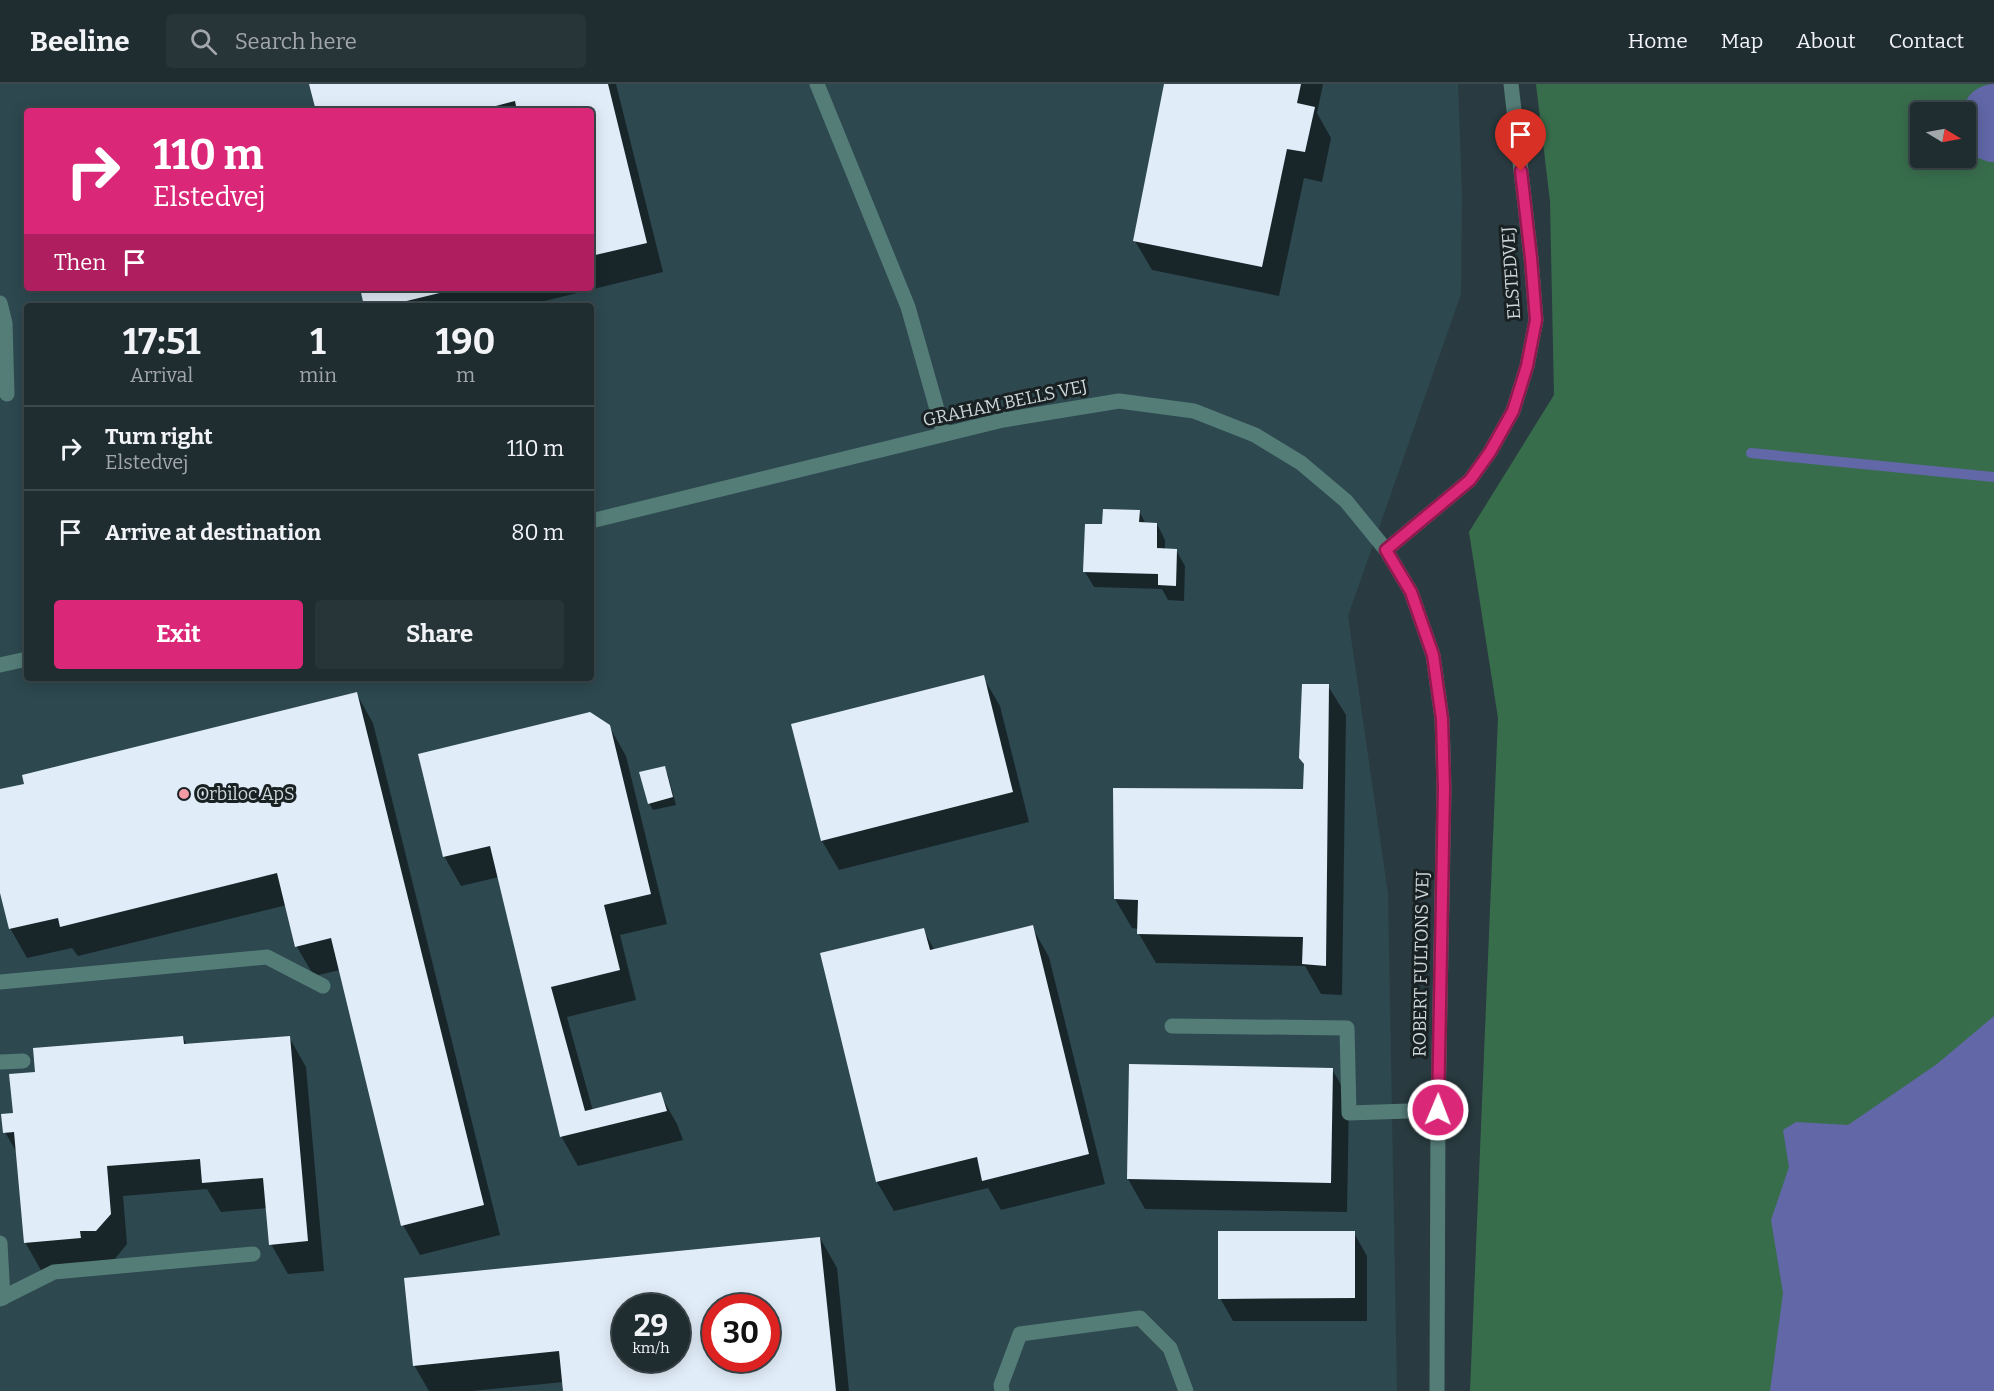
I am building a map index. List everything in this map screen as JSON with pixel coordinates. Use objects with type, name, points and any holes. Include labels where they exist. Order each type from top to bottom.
[{"type":"street","points":[[817,84],[908,307],[944,434]]},
{"type":"street","name":"ELSTEDVEJ","points":[[1386,550],[1470,480],[1490,452],[1513,411],[1527,366],[1536,320],[1511,84]]},
{"type":"street","points":[[0,303],[5,323],[7,394]]},
{"type":"street","name":"GRAHAM BELLS VEJ","points":[[594,520],[944,434],[1024,416],[1119,401],[1194,411],[1255,435],[1301,463],[1346,501],[1386,550]]},
{"type":"street","name":"ROBERT FULTONS VEJ","points":[[1386,550],[1411,592],[1433,655],[1442,719],[1444,789],[1438,1110],[1437,1391]]},
{"type":"street","points":[[0,665],[24,660]]},
{"type":"street","points":[[0,982],[267,957],[323,986]]},
{"type":"street","points":[[1172,1026],[1347,1028],[1349,1113],[1438,1110]]},
{"type":"street","points":[[0,1062],[23,1061]]},
{"type":"street","points":[[0,1243],[2,1298],[54,1272],[253,1254]]},
{"type":"street","points":[[1002,1391],[1001,1385],[1020,1334],[1140,1318],[1170,1348],[1186,1391]]},
{"type":"shaded area","points":[[0,84],[1458,84],[1462,195],[1461,294],[1348,616],[1388,894],[1397,1391],[0,1391]]},
{"type":"green space","points":[[1536,84],[1994,84],[1994,1391],[1470,1391],[1498,718],[1469,532],[1554,395],[1550,201]]},
{"type":"water","points":[[1994,1016],[1994,1391],[1770,1391],[1783,1293],[1771,1220],[1789,1167],[1783,1130],[1796,1122],[1848,1125],[1937,1064]]},
{"type":"building","points":[[309,84],[608,84],[647,243],[594,255],[594,108],[516,108],[515,101],[492,108],[315,108]]},
{"type":"building","points":[[1164,84],[1301,84],[1297,103],[1315,107],[1305,152],[1287,149],[1262,267],[1133,241]]},
{"type":"building","points":[[361,291],[448,291],[398,303],[363,303]]},
{"type":"building","points":[[1103,509],[1140,510],[1139,522],[1157,523],[1157,548],[1177,549],[1176,586],[1158,585],[1158,574],[1083,572],[1085,524],[1102,524]]},
{"type":"building","points":[[984,675],[1013,792],[821,841],[791,724]]},
{"type":"building","points":[[1302,684],[1329,684],[1326,966],[1302,964],[1303,937],[1137,934],[1138,900],[1114,899],[1113,788],[1303,789],[1304,764],[1299,758]]},
{"type":"building","points":[[357,692],[484,1205],[401,1226],[331,938],[295,947],[277,873],[60,927],[58,918],[9,929],[0,893],[0,789],[24,784],[22,775]]},
{"type":"building","points":[[590,712],[610,725],[651,894],[604,905],[620,970],[551,987],[585,1111],[661,1092],[667,1111],[560,1137],[490,846],[443,857],[418,754]]},
{"type":"building","points":[[665,766],[673,797],[648,804],[639,772]]},
{"type":"building","points":[[1033,925],[1089,1154],[982,1181],[977,1157],[876,1182],[820,953],[924,928],[930,950]]},
{"type":"building","points":[[183,1036],[184,1044],[290,1036],[308,1241],[269,1245],[263,1178],[202,1183],[200,1159],[107,1166],[111,1214],[96,1231],[80,1231],[81,1238],[24,1243],[14,1132],[3,1133],[1,1114],[13,1113],[9,1074],[35,1072],[33,1048]]},
{"type":"building","points":[[1129,1064],[1333,1068],[1331,1183],[1127,1179]]},
{"type":"building","points":[[1218,1231],[1355,1231],[1355,1298],[1218,1299]]},
{"type":"building","points":[[820,1237],[836,1391],[563,1391],[559,1351],[413,1366],[404,1278]]},
{"type":"waterway","points":[[1994,116],[1990,124],[1994,130]]},
{"type":"waterway","points":[[1751,453],[1994,477]]},
{"type":"place","name":"Orbiloc ApS","points":[[184,794]]},
{"type":"route","points":[[1438,1110],[1444,789],[1442,719],[1433,655],[1411,592],[1386,550],[1470,480],[1490,452],[1513,411],[1527,366],[1536,320],[1521,171]]}]
